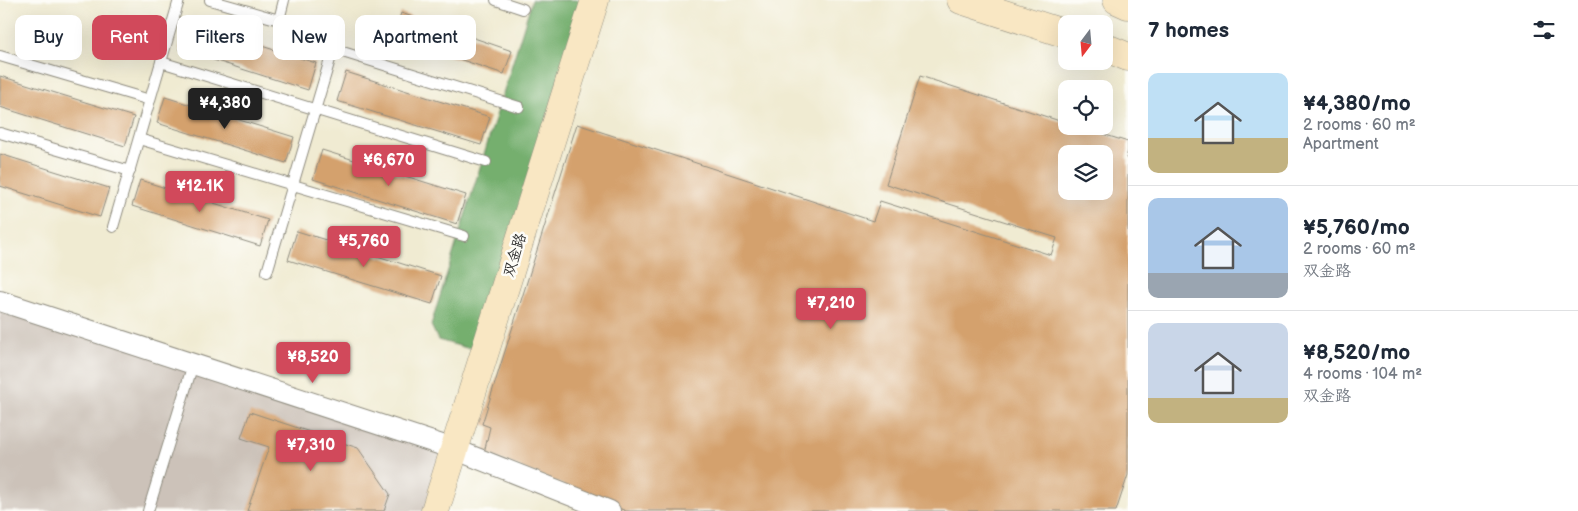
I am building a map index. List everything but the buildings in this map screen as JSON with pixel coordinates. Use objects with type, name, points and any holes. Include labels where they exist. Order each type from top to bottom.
[{"type":"street","name":"双金路","points":[[435,511],[595,0]]},
{"type":"street","points":[[961,0],[1058,31]]},
{"type":"street","points":[[1113,51],[1128,57]]},
{"type":"street","points":[[0,301],[454,449],[610,511]]},
{"type":"lane","points":[[113,227],[179,0]]},
{"type":"lane","points":[[210,0],[273,18]]},
{"type":"lane","points":[[280,15],[284,0]]},
{"type":"lane","points":[[496,0],[523,9]]},
{"type":"lane","points":[[345,53],[519,107]]},
{"type":"lane","points":[[0,56],[150,100]]},
{"type":"lane","points":[[267,272],[330,60]]},
{"type":"lane","points":[[161,62],[486,162]]},
{"type":"lane","points":[[0,133],[130,171]]},
{"type":"lane","points":[[139,139],[464,236]]},
{"type":"lane","points":[[148,511],[193,364]]},
{"type":"shaded area","points":[[0,301],[454,449],[435,511],[0,511]]},
{"type":"green space","points":[[532,0],[582,0],[480,345],[467,348],[438,340],[431,325]]}]
